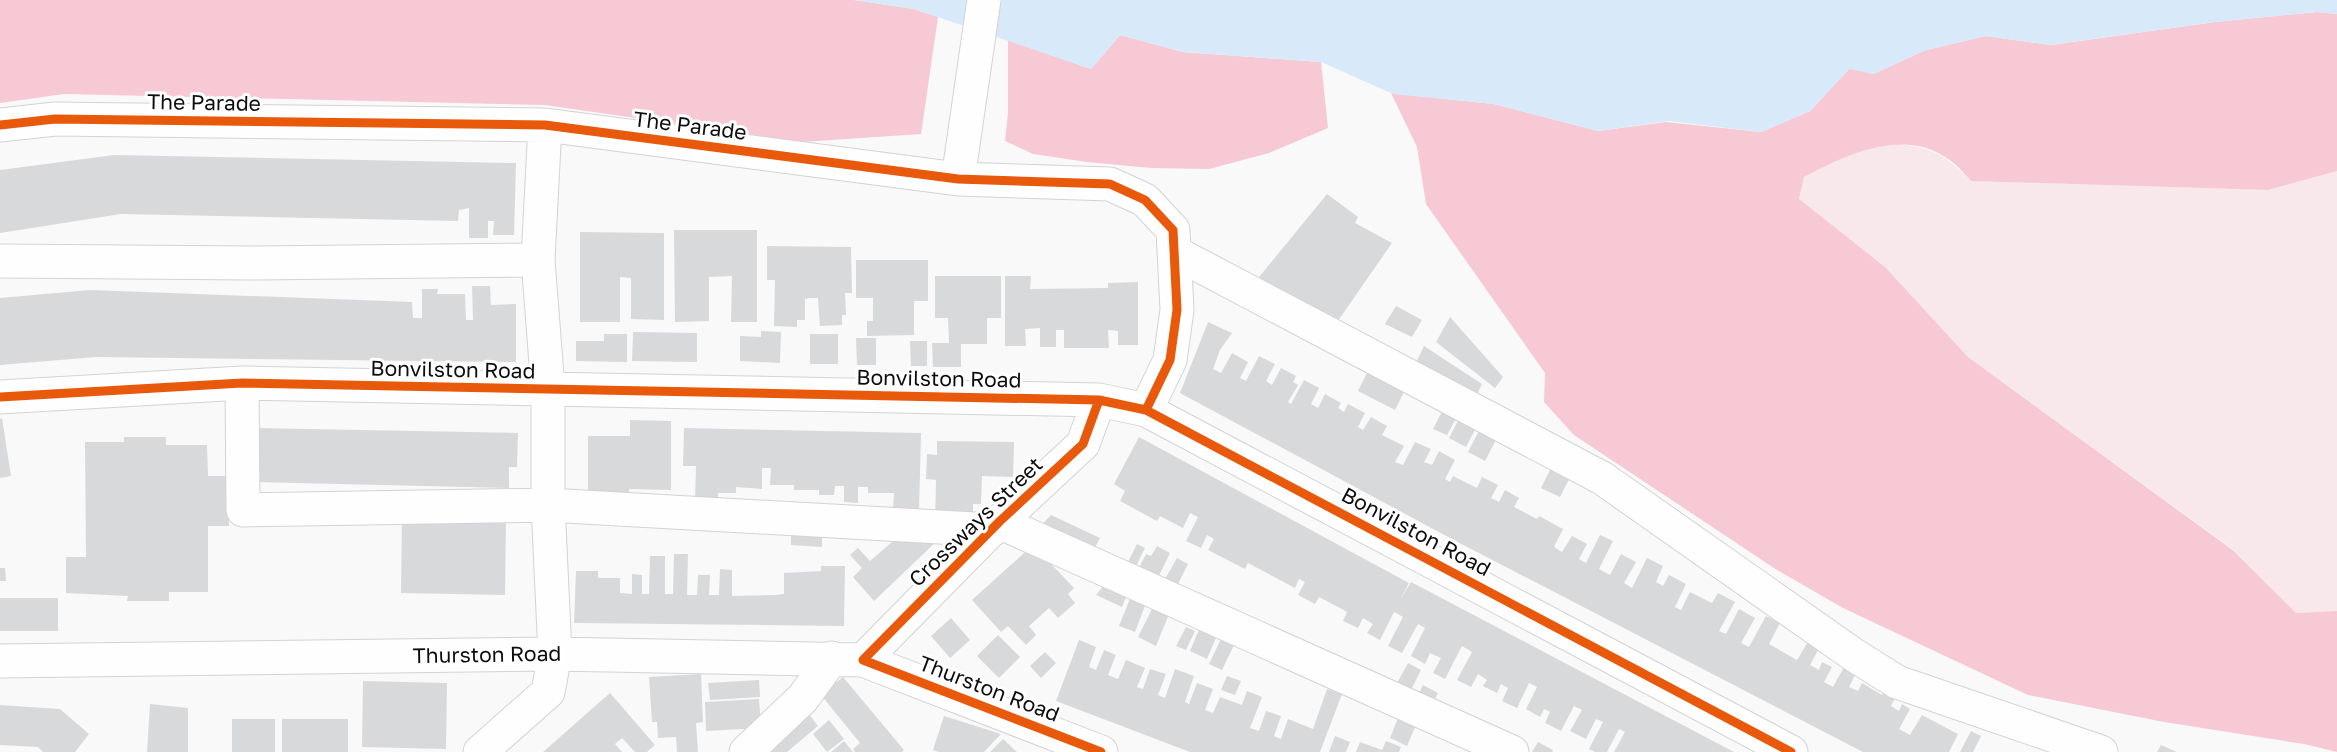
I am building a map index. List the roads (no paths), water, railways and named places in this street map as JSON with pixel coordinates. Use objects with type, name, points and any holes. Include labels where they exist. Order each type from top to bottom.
[{"type":"street","points":[[958,179],[984,0]]},
{"type":"street","name":"The Parade","points":[[0,125],[55,119],[545,124],[958,179],[1110,184],[1145,200],[1173,230],[1177,309],[1170,360],[1146,410]]},
{"type":"street","points":[[480,752],[548,692],[555,654],[548,506],[548,389],[538,260],[545,124]]},
{"type":"street","points":[[1174,252],[1602,478],[1854,655],[1897,682],[2101,752]]},
{"type":"street","points":[[0,261],[266,263],[538,260]]},
{"type":"street","points":[[242,384],[243,510],[548,506],[996,526],[1512,752]]},
{"type":"street","name":"Bonvilston Road","points":[[0,397],[242,384],[1099,400],[1146,410],[1791,752]]},
{"type":"street","name":"Crossways Street","points":[[746,752],[996,526],[1083,444],[1099,400]]},
{"type":"street","name":"Thurston Road","points":[[0,661],[555,654],[848,659],[1062,743],[1101,752]]},
{"type":"water","points":[[854,0],[2337,0],[2337,14],[2317,12],[2215,22],[2050,45],[1986,36],[1926,50],[1873,74],[1849,69],[1810,111],[1761,132],[1669,121],[1598,131],[1494,104],[1393,94],[1321,62],[1183,52],[1120,35],[1091,69],[914,9]]}]
